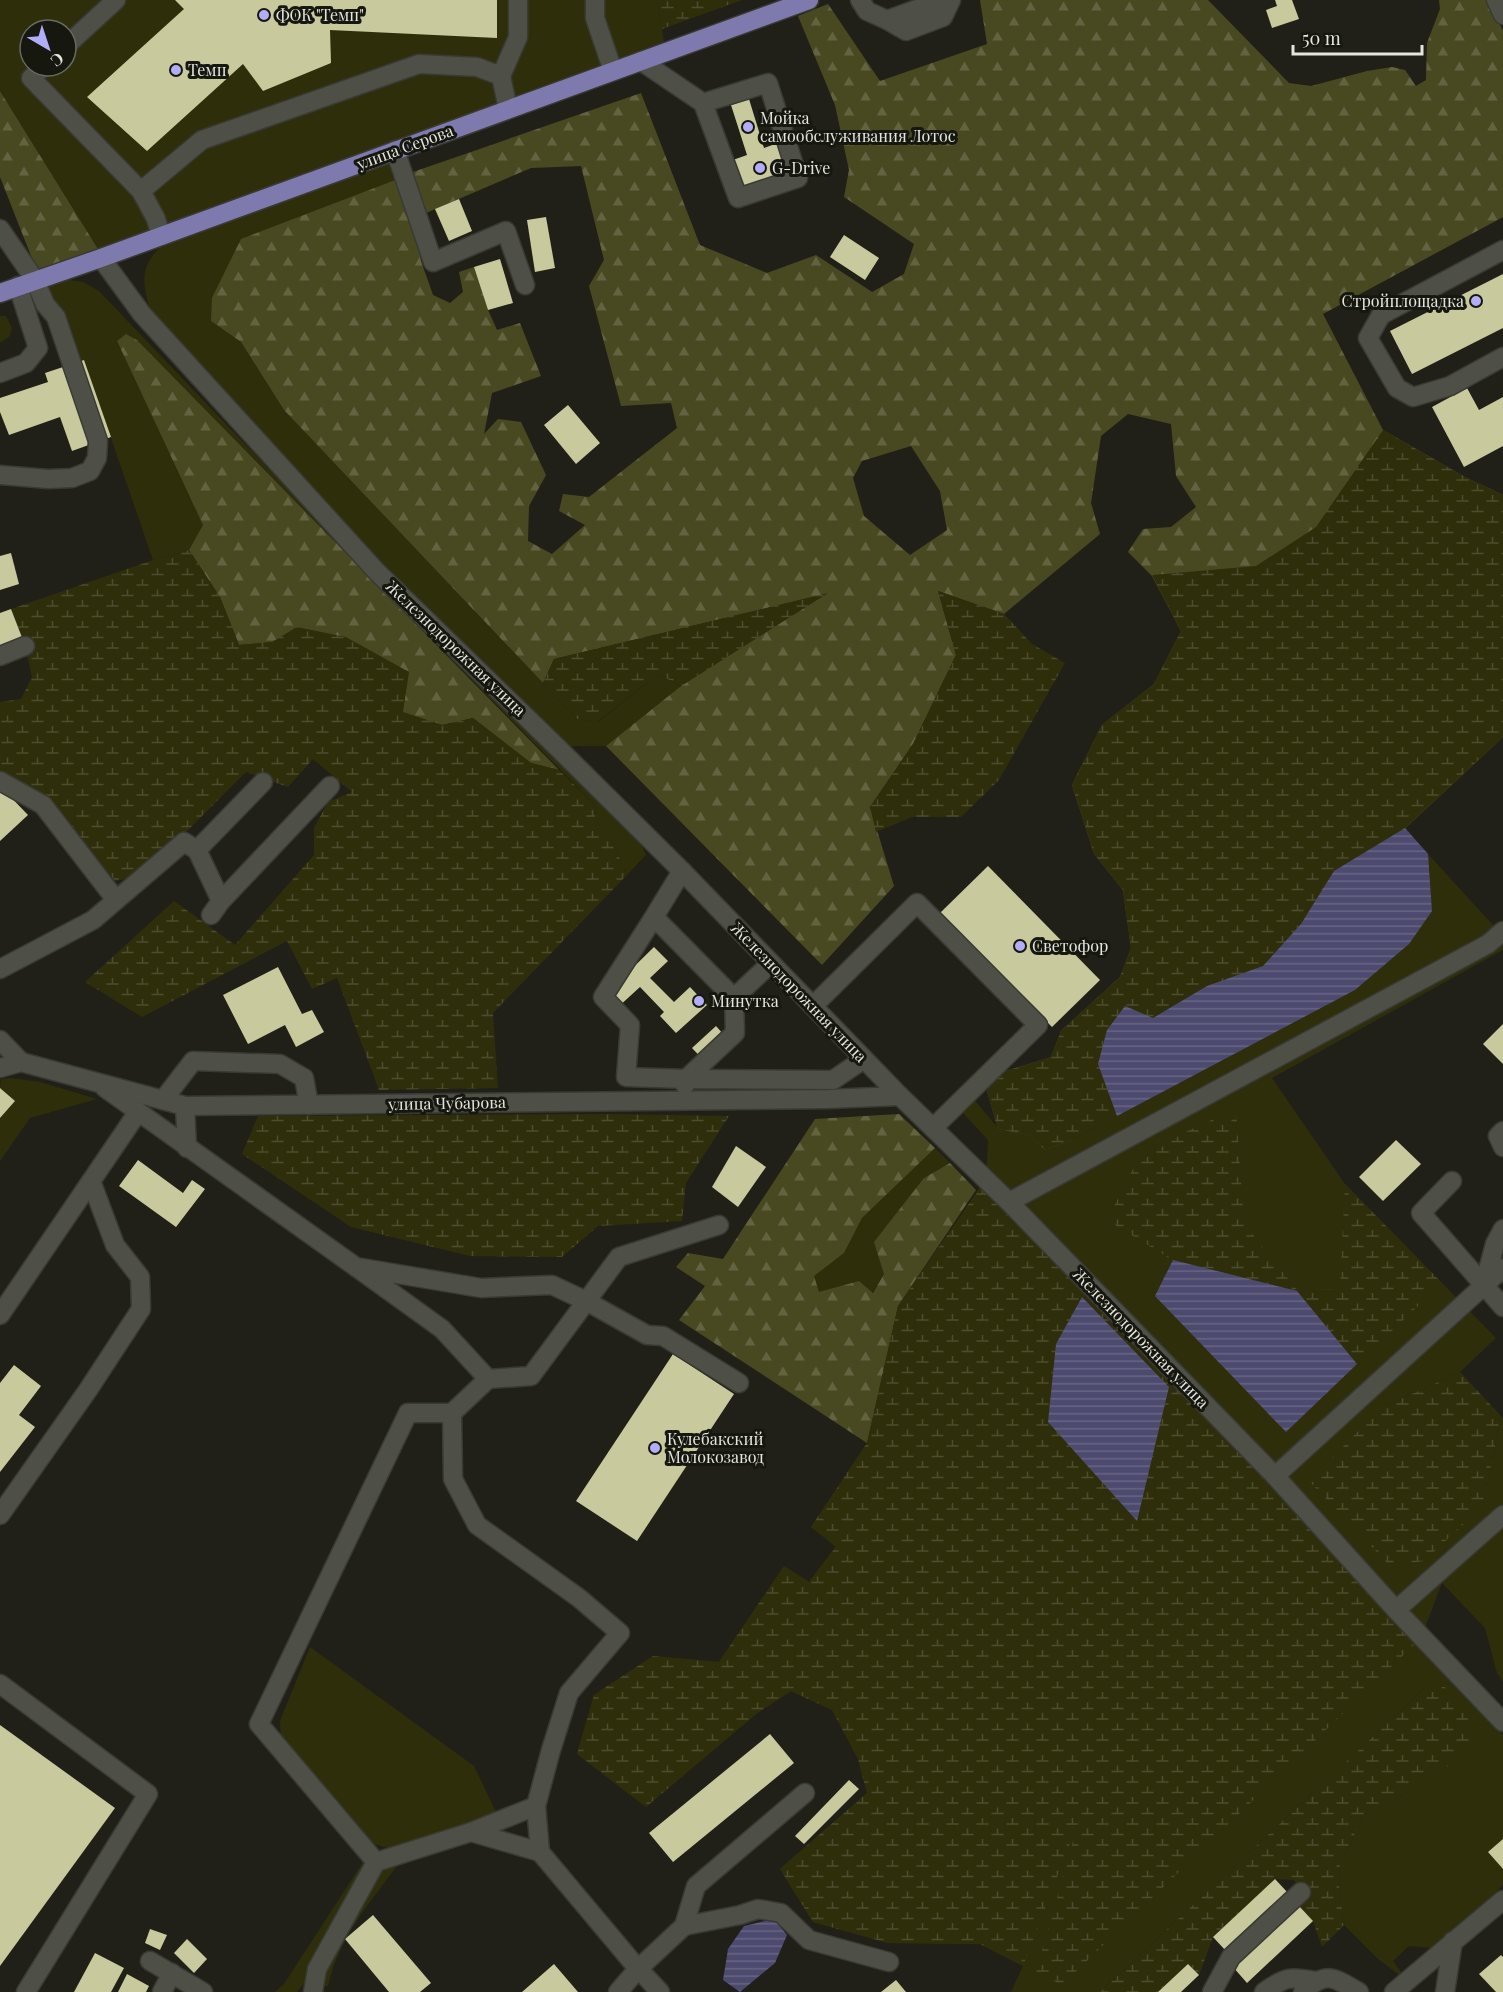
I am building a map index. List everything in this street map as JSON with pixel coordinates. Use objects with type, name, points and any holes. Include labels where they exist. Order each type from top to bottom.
[{"type":"main road","name":"улица Серова","points":[[0,293],[809,0]]},
{"type":"street","points":[[78,35],[116,0]]},
{"type":"street","points":[[508,109],[501,76],[518,37],[518,0]]},
{"type":"street","points":[[595,0],[594,18],[613,71]]},
{"type":"street","points":[[860,0],[867,11],[906,30],[943,16],[951,0]]},
{"type":"street","points":[[887,20],[942,0]]},
{"type":"street","points":[[1496,0],[1503,15]]},
{"type":"street","points":[[641,61],[703,103],[738,198],[798,178],[768,83],[703,103]]},
{"type":"street","points":[[141,191],[202,140],[419,64],[477,67],[501,76]]},
{"type":"street","points":[[31,78],[141,191],[156,219],[161,236]]},
{"type":"street","points":[[395,150],[433,262],[506,231],[525,285]]},
{"type":"street","points":[[0,229],[35,280],[45,304],[56,317],[98,441],[97,458],[90,471],[72,478],[48,479],[0,475]]},
{"type":"street","points":[[1503,250],[1381,315],[1368,338],[1397,388],[1413,397],[1450,386],[1503,357]]},
{"type":"street","name":"Железнодорожная улица","points":[[101,258],[142,314],[377,572],[557,747],[900,1096],[1009,1202],[1275,1476],[1396,1610],[1503,1722]]},
{"type":"street","points":[[0,373],[26,363],[38,348],[18,286]]},
{"type":"street","points":[[0,656],[25,646]]},
{"type":"street","points":[[0,781],[43,805],[116,900]]},
{"type":"street","points":[[197,850],[263,782]]},
{"type":"street","points":[[0,969],[93,920],[184,842],[197,850],[216,908],[330,786]]},
{"type":"street","points":[[682,872],[603,997],[630,1025],[626,1077],[833,1080],[864,1059]]},
{"type":"street","points":[[813,1006],[917,903],[1038,1025],[933,1128]]},
{"type":"street","points":[[654,916],[734,998],[735,1033],[686,1079],[681,1100]]},
{"type":"street","points":[[1009,1202],[1488,944],[1503,931]]},
{"type":"street","points":[[734,998],[771,963]]},
{"type":"street","points":[[0,1040],[21,1062],[0,1068]]},
{"type":"street","name":"улица Чубарова","points":[[21,1062],[185,1106],[900,1096]]},
{"type":"street","points":[[164,1100],[193,1062],[280,1064],[304,1078],[309,1105]]},
{"type":"street","points":[[96,1082],[442,1329],[488,1378]]},
{"type":"street","points":[[185,1106],[187,1148]]},
{"type":"street","points":[[0,1315],[138,1112]]},
{"type":"street","points":[[1503,1131],[1498,1136],[1503,1147]]},
{"type":"street","points":[[0,1515],[88,1390],[141,1309],[140,1277],[115,1245],[91,1181]]},
{"type":"street","points":[[1452,1182],[1421,1213],[1503,1307]]},
{"type":"street","points":[[376,1862],[259,1724],[408,1413],[452,1413],[488,1378],[531,1376],[619,1257],[719,1225]]},
{"type":"street","points":[[1484,1286],[1495,1244],[1503,1229]]},
{"type":"street","points":[[356,1267],[481,1288],[552,1285],[647,1335],[663,1335],[740,1383]]},
{"type":"street","points":[[1275,1476],[1503,1268]]},
{"type":"street","points":[[452,1413],[453,1479],[477,1525],[579,1598],[620,1633],[569,1693],[536,1806],[540,1852]]},
{"type":"street","points":[[1396,1610],[1503,1515]]},
{"type":"street","points":[[0,1684],[148,1794],[26,1992]]},
{"type":"street","points":[[618,1992],[638,1969],[684,1926],[696,1886],[805,1793]]},
{"type":"street","points":[[313,1992],[316,1969],[376,1862],[471,1832],[536,1806]]},
{"type":"street","points":[[471,1832],[540,1852],[660,1992]]},
{"type":"street","points":[[1212,1992],[1231,1957],[1301,1892]]},
{"type":"street","points":[[1394,1992],[1503,1900]]},
{"type":"street","points":[[684,1926],[740,1915],[758,1909],[781,1913],[809,1940],[889,1962]]},
{"type":"street","points":[[1445,1992],[1453,1941]]},
{"type":"street","points":[[150,1961],[203,1992]]},
{"type":"street","points":[[162,1992],[172,1973]]},
{"type":"street","points":[[1264,1992],[1279,1981],[1295,1977],[1309,1986],[1334,1978],[1359,1992]]},
{"type":"green space","points":[[0,0],[657,0],[664,42],[98,249],[0,91]]},
{"type":"green space","points":[[657,0],[742,0],[662,29]]},
{"type":"green space","points":[[980,0],[1208,0],[1289,83],[1311,86],[1367,71],[1392,67],[1405,70],[1416,86],[1426,80],[1427,43],[1440,9],[1439,0],[1488,0],[1503,31],[1503,217],[1323,314],[1383,430],[1465,477],[1503,495],[1503,737],[1071,1140],[1045,1150],[1029,1135],[998,1129],[987,1091],[1000,1073],[1051,1057],[1061,1031],[1120,977],[1131,948],[1123,890],[1094,854],[1072,785],[1102,725],[1154,684],[1181,631],[1152,576],[1128,552],[1143,529],[1171,527],[1196,507],[1176,476],[1171,424],[1128,414],[1101,436],[1091,503],[1100,534],[1004,614],[938,591],[956,655],[913,744],[870,807],[894,886],[822,965],[606,746],[681,686],[826,594],[554,659],[543,683],[284,410],[241,342],[211,321],[212,298],[241,239],[398,179],[413,219],[421,261],[433,295],[450,303],[463,292],[459,272],[474,267],[497,330],[520,323],[541,376],[492,393],[484,434],[498,419],[521,422],[546,475],[529,506],[528,541],[552,554],[585,525],[559,511],[563,494],[589,497],[677,428],[671,403],[621,406],[589,286],[604,260],[581,166],[531,168],[426,213],[413,172],[641,93],[700,245],[767,273],[816,255],[872,292],[904,274],[914,244],[844,197],[849,170],[835,105],[798,16],[828,4],[880,81],[987,44]],"holes":[[[911,446],[940,491],[947,530],[910,555],[864,516],[853,478],[862,461]]]},
{"type":"green space","points":[[0,91],[98,249],[37,271],[0,177]]},
{"type":"green space","points":[[392,160],[398,179],[211,321],[241,342],[284,410],[577,719],[598,722],[658,674],[681,686],[606,746],[567,746],[382,566],[151,312],[144,276],[149,261],[162,245]]},
{"type":"green space","points":[[64,279],[83,282],[99,291],[369,574],[624,824],[640,842],[646,855],[627,875],[611,839],[595,820],[596,806],[137,340],[126,334],[117,341],[203,525],[189,550],[153,560],[84,360],[78,362],[65,317],[45,286]]},
{"type":"green space","points":[[0,316],[6,316],[12,328],[9,337],[0,343]]},
{"type":"green space","points":[[126,334],[137,340],[559,770],[531,763],[473,718],[442,725],[402,712],[297,627],[273,642],[239,645],[220,597],[189,550],[203,525],[117,341]]},
{"type":"green space","points":[[1383,430],[1465,477],[1503,495],[1503,737],[1405,828],[1428,854],[1432,911],[1409,944],[1355,990],[1071,1140],[1045,1150],[1029,1135],[998,1129],[987,1091],[1000,1073],[1051,1057],[1061,1031],[1120,977],[1131,948],[1123,890],[1094,854],[1072,785],[1102,725],[1154,684],[1181,631],[1152,575],[1256,566],[1316,527]]},
{"type":"green space","points":[[189,550],[220,597],[239,645],[272,642],[297,627],[346,637],[409,672],[403,712],[442,725],[473,718],[531,763],[559,770],[596,806],[595,820],[611,839],[627,875],[493,1013],[498,1088],[379,1090],[337,978],[312,989],[287,941],[142,1017],[85,982],[174,901],[235,945],[314,855],[314,828],[328,802],[352,792],[313,759],[288,787],[246,772],[173,845],[130,878],[115,881],[48,798],[0,771],[0,702],[21,699],[32,677],[25,646],[11,609],[153,560]]},
{"type":"green space","points":[[938,591],[1004,614],[1032,644],[1065,663],[999,780],[961,817],[912,817],[876,832],[870,807],[913,744],[956,655]]},
{"type":"green space","points":[[828,593],[681,686],[658,674],[597,722],[577,719],[543,683],[554,659]]},
{"type":"green space","points":[[1428,854],[1503,936],[1503,950],[1272,1078],[1345,1184],[1496,1338],[1460,1372],[1381,1408],[1483,1506],[1501,1416],[1503,1418],[1503,1682],[1497,1673],[1485,1628],[1442,1583],[1421,1638],[1439,1670],[1503,1735],[1503,1841],[1488,1852],[1503,1869],[1503,1885],[1476,1913],[1433,1948],[1409,1946],[1393,1961],[1403,1975],[1402,1977],[1378,1959],[1344,1925],[1339,1885],[1340,1864],[1364,1815],[1406,1794],[1422,1774],[1452,1765],[1445,1687],[1426,1687],[1100,1992],[1011,1992],[1023,1966],[980,1944],[888,1943],[813,1922],[780,1869],[867,1793],[858,1759],[832,1710],[791,1691],[756,1714],[646,1807],[577,1754],[594,1695],[653,1656],[719,1662],[784,1566],[809,1582],[836,1546],[811,1527],[867,1443],[898,1306],[986,1179],[988,1140],[962,1112],[971,1096],[998,1128],[1029,1135],[1045,1149],[1071,1140],[1355,990],[1432,911]]},
{"type":"green space","points":[[1,1079],[40,1082],[97,1099],[30,1118],[0,1161],[0,1118],[15,1101],[0,1088]]},
{"type":"green space","points":[[1236,1109],[1244,1224],[1297,1290],[1340,1289],[1345,1184],[1442,1283],[1286,1432],[1155,1296],[1172,1260],[1107,1220],[1135,1165],[1183,1133]]},
{"type":"green space","points":[[610,1114],[729,1116],[686,1183],[682,1221],[598,1226],[562,1257],[470,1256],[351,1227],[242,1154],[258,1116]]},
{"type":"green space","points":[[899,1114],[935,1148],[862,1218],[844,1253],[814,1276],[819,1292],[859,1281],[873,1293],[884,1274],[874,1242],[924,1178],[950,1163],[976,1190],[898,1306],[867,1443],[679,1320],[705,1286],[676,1267],[688,1253],[723,1259],[815,1119]]},
{"type":"green space","points":[[935,1148],[950,1163],[924,1178],[884,1274],[872,1293],[859,1281],[819,1293],[813,1276],[844,1253],[862,1218]]},
{"type":"green space","points":[[986,1179],[1421,1638],[1062,1985],[1036,1972],[1080,1817],[1023,1966],[980,1944],[888,1943],[813,1922],[780,1869],[867,1793],[858,1759],[832,1710],[791,1691],[756,1714],[646,1807],[577,1754],[594,1695],[653,1656],[719,1662],[784,1566],[809,1582],[836,1547],[811,1527],[867,1443],[898,1306]]},
{"type":"green space","points":[[1460,1372],[1501,1416],[1483,1506],[1424,1561],[1390,1566],[1309,1481],[1381,1408]]},
{"type":"green space","points":[[310,1647],[474,1766],[496,1812],[466,1826],[392,1849],[373,1844],[281,1739],[280,1721]]},
{"type":"green space","points":[[1426,1687],[1445,1687],[1468,1717],[1471,1745],[1452,1765],[1423,1774],[1406,1794],[1364,1815],[1340,1864],[1339,1885],[1344,1925],[1322,1947],[1313,1921],[1299,1906],[1301,1892],[1294,1880],[1275,1879],[1213,1937],[1199,1975],[1188,1964],[1158,1992],[1100,1992]]},
{"type":"green space","points":[[365,1859],[359,1883],[306,1981],[297,1992],[275,1992],[284,1984]]},
{"type":"green space","points":[[400,1862],[357,1920],[340,1951],[328,1986],[324,1986],[327,1965],[371,1886],[384,1869]]},
{"type":"shaded area","points":[[1405,828],[1428,854],[1432,911],[1409,944],[1355,990],[1117,1116],[1098,1064],[1107,1030],[1125,1006],[1153,1018],[1207,986],[1263,966],[1301,924],[1334,871]]},
{"type":"shaded area","points":[[1173,1260],[1297,1291],[1357,1364],[1286,1432],[1155,1296]]},
{"type":"shaded area","points":[[1082,1297],[1169,1387],[1137,1521],[1048,1422],[1056,1344]]},
{"type":"shaded area","points":[[774,1919],[787,1935],[775,1963],[740,1992],[723,1980],[728,1949],[744,1926]]},
{"type":"building","name":"Темп","points":[[175,0],[497,0],[497,38],[330,30],[331,63],[263,91],[243,64],[147,151],[87,97],[184,9]]},
{"type":"building","points":[[1275,0],[1292,0],[1299,19],[1272,28],[1266,10],[1277,6]]},
{"type":"building","points":[[749,99],[764,148],[778,143],[789,175],[742,193],[730,161],[747,155],[731,105]]},
{"type":"building","points":[[459,199],[472,231],[449,241],[435,209]]},
{"type":"building","points":[[546,217],[555,268],[535,272],[527,220]]},
{"type":"building","points":[[844,235],[879,258],[865,280],[830,257]]},
{"type":"building","points":[[500,259],[513,303],[488,310],[474,267]]},
{"type":"building","name":"Стройплощадка","points":[[1503,274],[1503,328],[1412,374],[1390,331]]},
{"type":"building","points":[[84,360],[111,437],[72,451],[60,417],[9,435],[0,412],[0,398],[48,382],[45,373]]},
{"type":"building","points":[[1467,388],[1479,410],[1503,397],[1503,446],[1464,467],[1432,407]]},
{"type":"building","points":[[568,405],[600,443],[576,464],[544,425]]},
{"type":"building","points":[[11,553],[19,584],[0,590],[0,556]]},
{"type":"building","points":[[11,609],[23,640],[0,649],[0,613]]},
{"type":"building","points":[[2,788],[28,815],[0,841],[0,790]]},
{"type":"building","name":"Светофор","points":[[988,866],[1100,980],[1052,1027],[940,913]]},
{"type":"building","points":[[654,947],[668,961],[650,978],[674,1002],[690,987],[707,1005],[676,1033],[660,1016],[664,1012],[640,987],[617,1008],[605,995]]},
{"type":"building","points":[[278,967],[302,1014],[312,1010],[324,1032],[296,1047],[285,1025],[248,1044],[223,995]]},
{"type":"building","points":[[1503,1024],[1503,1064],[1483,1044]]},
{"type":"building","points":[[716,1026],[732,1044],[709,1066],[692,1048]]},
{"type":"building","points":[[0,1088],[15,1101],[0,1118]]},
{"type":"building","points":[[1396,1140],[1421,1164],[1383,1201],[1359,1177]]},
{"type":"building","points":[[736,1146],[766,1167],[738,1207],[712,1187]]},
{"type":"building","points":[[138,1160],[183,1193],[192,1180],[205,1189],[176,1227],[119,1186]]},
{"type":"building","name":"Кулебакский Молокозавод","points":[[673,1354],[734,1394],[637,1541],[576,1501]]},
{"type":"building","points":[[14,1365],[41,1386],[19,1415],[35,1427],[0,1472],[0,1383]]},
{"type":"building","points":[[0,1725],[115,1808],[0,1966]]},
{"type":"building","points":[[770,1734],[794,1763],[673,1862],[649,1833]]},
{"type":"building","points":[[849,1780],[859,1789],[804,1844],[795,1836]]},
{"type":"building","points":[[1503,1839],[1503,1869],[1488,1852]]},
{"type":"building","points":[[1275,1879],[1288,1893],[1226,1951],[1213,1937]]},
{"type":"building","points":[[1299,1906],[1313,1921],[1247,1983],[1233,1967]]},
{"type":"building","points":[[373,1915],[431,1983],[420,1992],[389,1992],[345,1939]]},
{"type":"building","points":[[150,1929],[167,1935],[160,1950],[145,1943]]},
{"type":"building","points":[[187,1939],[207,1959],[194,1973],[174,1953]]},
{"type":"building","points":[[95,1953],[124,1968],[111,1992],[74,1992]]},
{"type":"building","points":[[1501,1955],[1503,1957],[1503,1992],[1496,1992],[1479,1974]]},
{"type":"building","points":[[554,1964],[578,1992],[522,1992]]},
{"type":"building","points":[[1188,1964],[1199,1975],[1181,1992],[1158,1992]]},
{"type":"building","points":[[127,1974],[149,1986],[146,1992],[118,1992]]},
{"type":"building","points":[[896,1980],[906,1992],[881,1992]]},
{"type":"place","name":"ФОК \"Темп\"","points":[[264,15]]},
{"type":"place","name":"Темп","points":[[176,70]]},
{"type":"place","name":"Мойка самообслуживания Лотос","points":[[748,127]]},
{"type":"place","name":"G-Drive","points":[[760,168]]},
{"type":"place","name":"Стройплощадка","points":[[1476,301]]},
{"type":"place","name":"Светофор","points":[[1020,946]]},
{"type":"place","name":"Минутка","points":[[699,1001]]},
{"type":"place","name":"Кулебакский Молокозавод","points":[[655,1448]]}]
